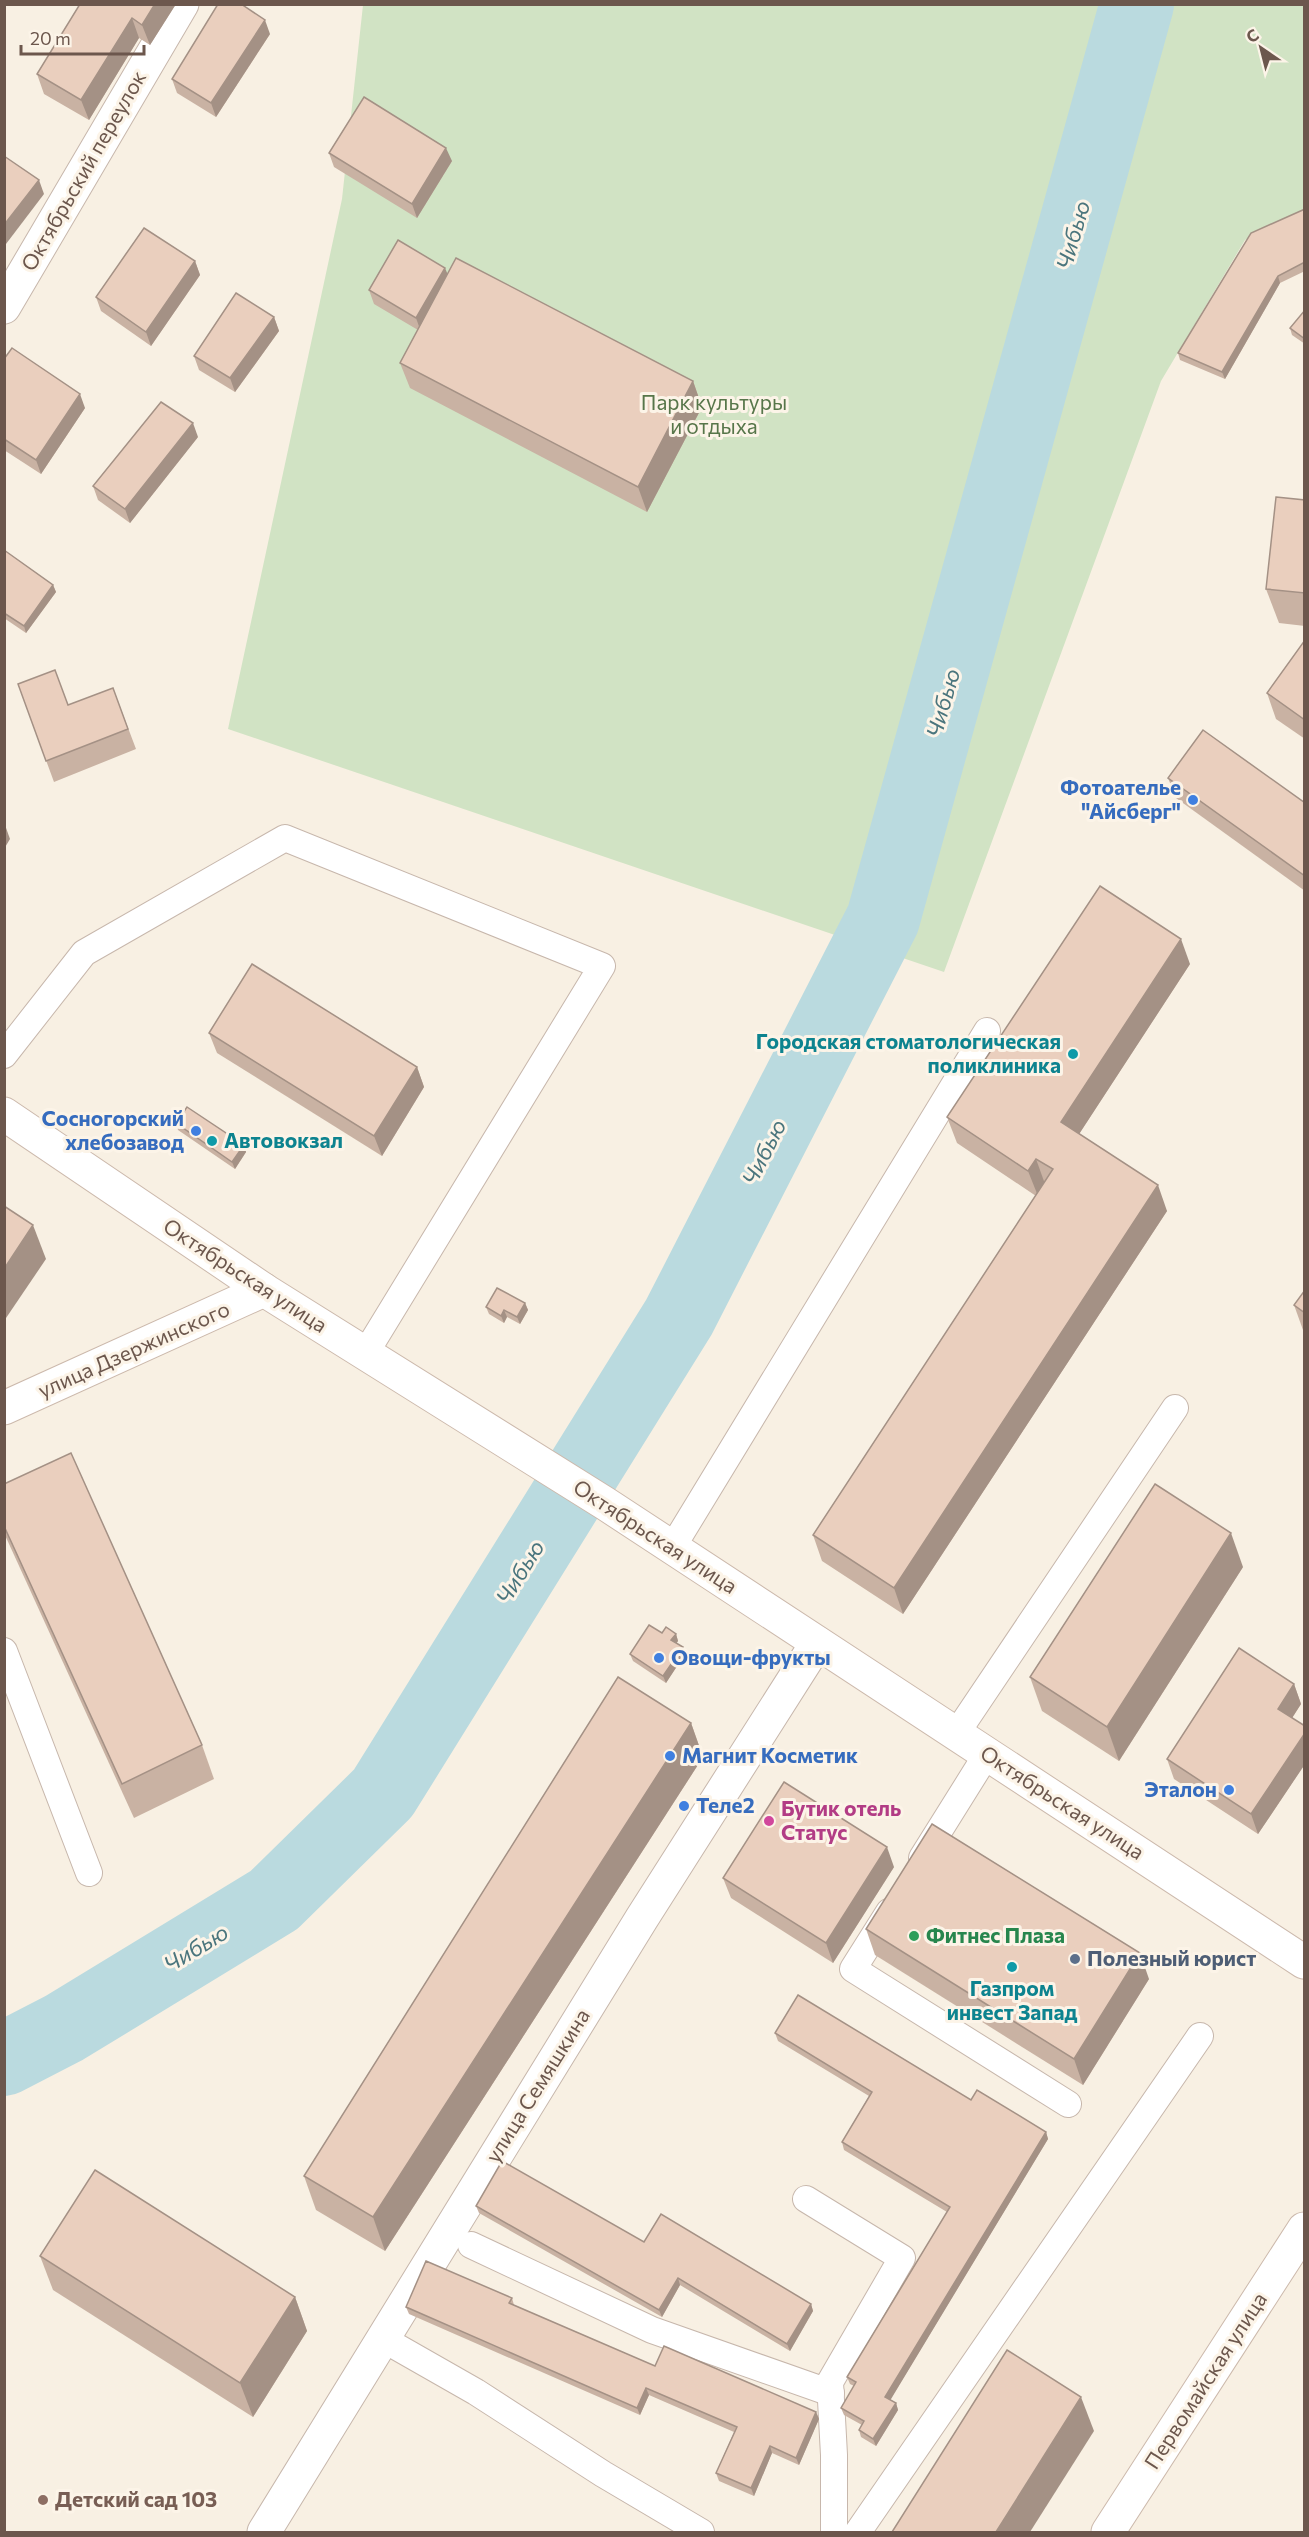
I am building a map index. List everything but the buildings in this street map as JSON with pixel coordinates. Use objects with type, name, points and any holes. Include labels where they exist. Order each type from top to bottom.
[{"type":"main road","name":"Октябрьский переулок","points":[[4,307],[182,4]]},
{"type":"main road","name":"Октябрьская улица","points":[[4,1114],[264,1290],[606,1504],[1305,1962]]},
{"type":"main road","name":"улица Дзержинского","points":[[11,1398],[184,1329],[264,1290]]},
{"type":"main road","name":"улица Семяшкина","points":[[264,2532],[642,1918],[817,1643]]},
{"type":"main road","name":"Первомайская улица","points":[[1108,2532],[1305,2229]]},
{"type":"lane","points":[[4,1055],[84,953],[285,838],[602,966],[365,1354]]},
{"type":"lane","points":[[672,1548],[987,1030]]},
{"type":"lane","points":[[956,1734],[1175,1408]]},
{"type":"lane","points":[[4,1651],[89,1873]]},
{"type":"lane","points":[[987,1754],[853,1969],[1068,2104]]},
{"type":"lane","points":[[858,2532],[1200,2036]]},
{"type":"lane","points":[[806,2199],[902,2258],[830,2382],[834,2455],[834,2532]]},
{"type":"lane","points":[[471,2245],[652,2330],[831,2393]]},
{"type":"lane","points":[[383,2339],[476,2392],[603,2475],[701,2532]]},
{"type":"green space","name":"Парк культуры и отдыха","points":[[363,5],[1304,5],[1304,212],[1245,240],[1161,381],[944,972],[228,729],[342,199]]},
{"type":"waterway","name":"Чибью","points":[[4,2059],[64,2028],[274,1900],[383,1793],[679,1317],[883,919],[1137,4]]},
{"type":"place","name":"Фотоателье \"Айсберг\"","points":[[1193,800]]},
{"type":"place","name":"Городская стоматологическая поликлиника","points":[[1073,1054]]},
{"type":"place","name":"Сосногорский хлебозавод","points":[[196,1131]]},
{"type":"place","name":"Автовокзал","points":[[212,1141]]},
{"type":"place","name":"Овощи-фрукты","points":[[659,1658]]},
{"type":"place","name":"Магнит Косметик","points":[[670,1756]]},
{"type":"place","name":"Эталон","points":[[1229,1790]]},
{"type":"place","name":"Теле2","points":[[684,1806]]},
{"type":"place","name":"Бутик отель Статус","points":[[769,1821]]},
{"type":"place","name":"Фитнес Плаза","points":[[914,1936]]},
{"type":"place","name":"Полезный юрист","points":[[1075,1959]]},
{"type":"place","name":"Газпром инвест Запад","points":[[1012,1967]]},
{"type":"place","name":"Детский сад 103","points":[[43,2500]]}]
